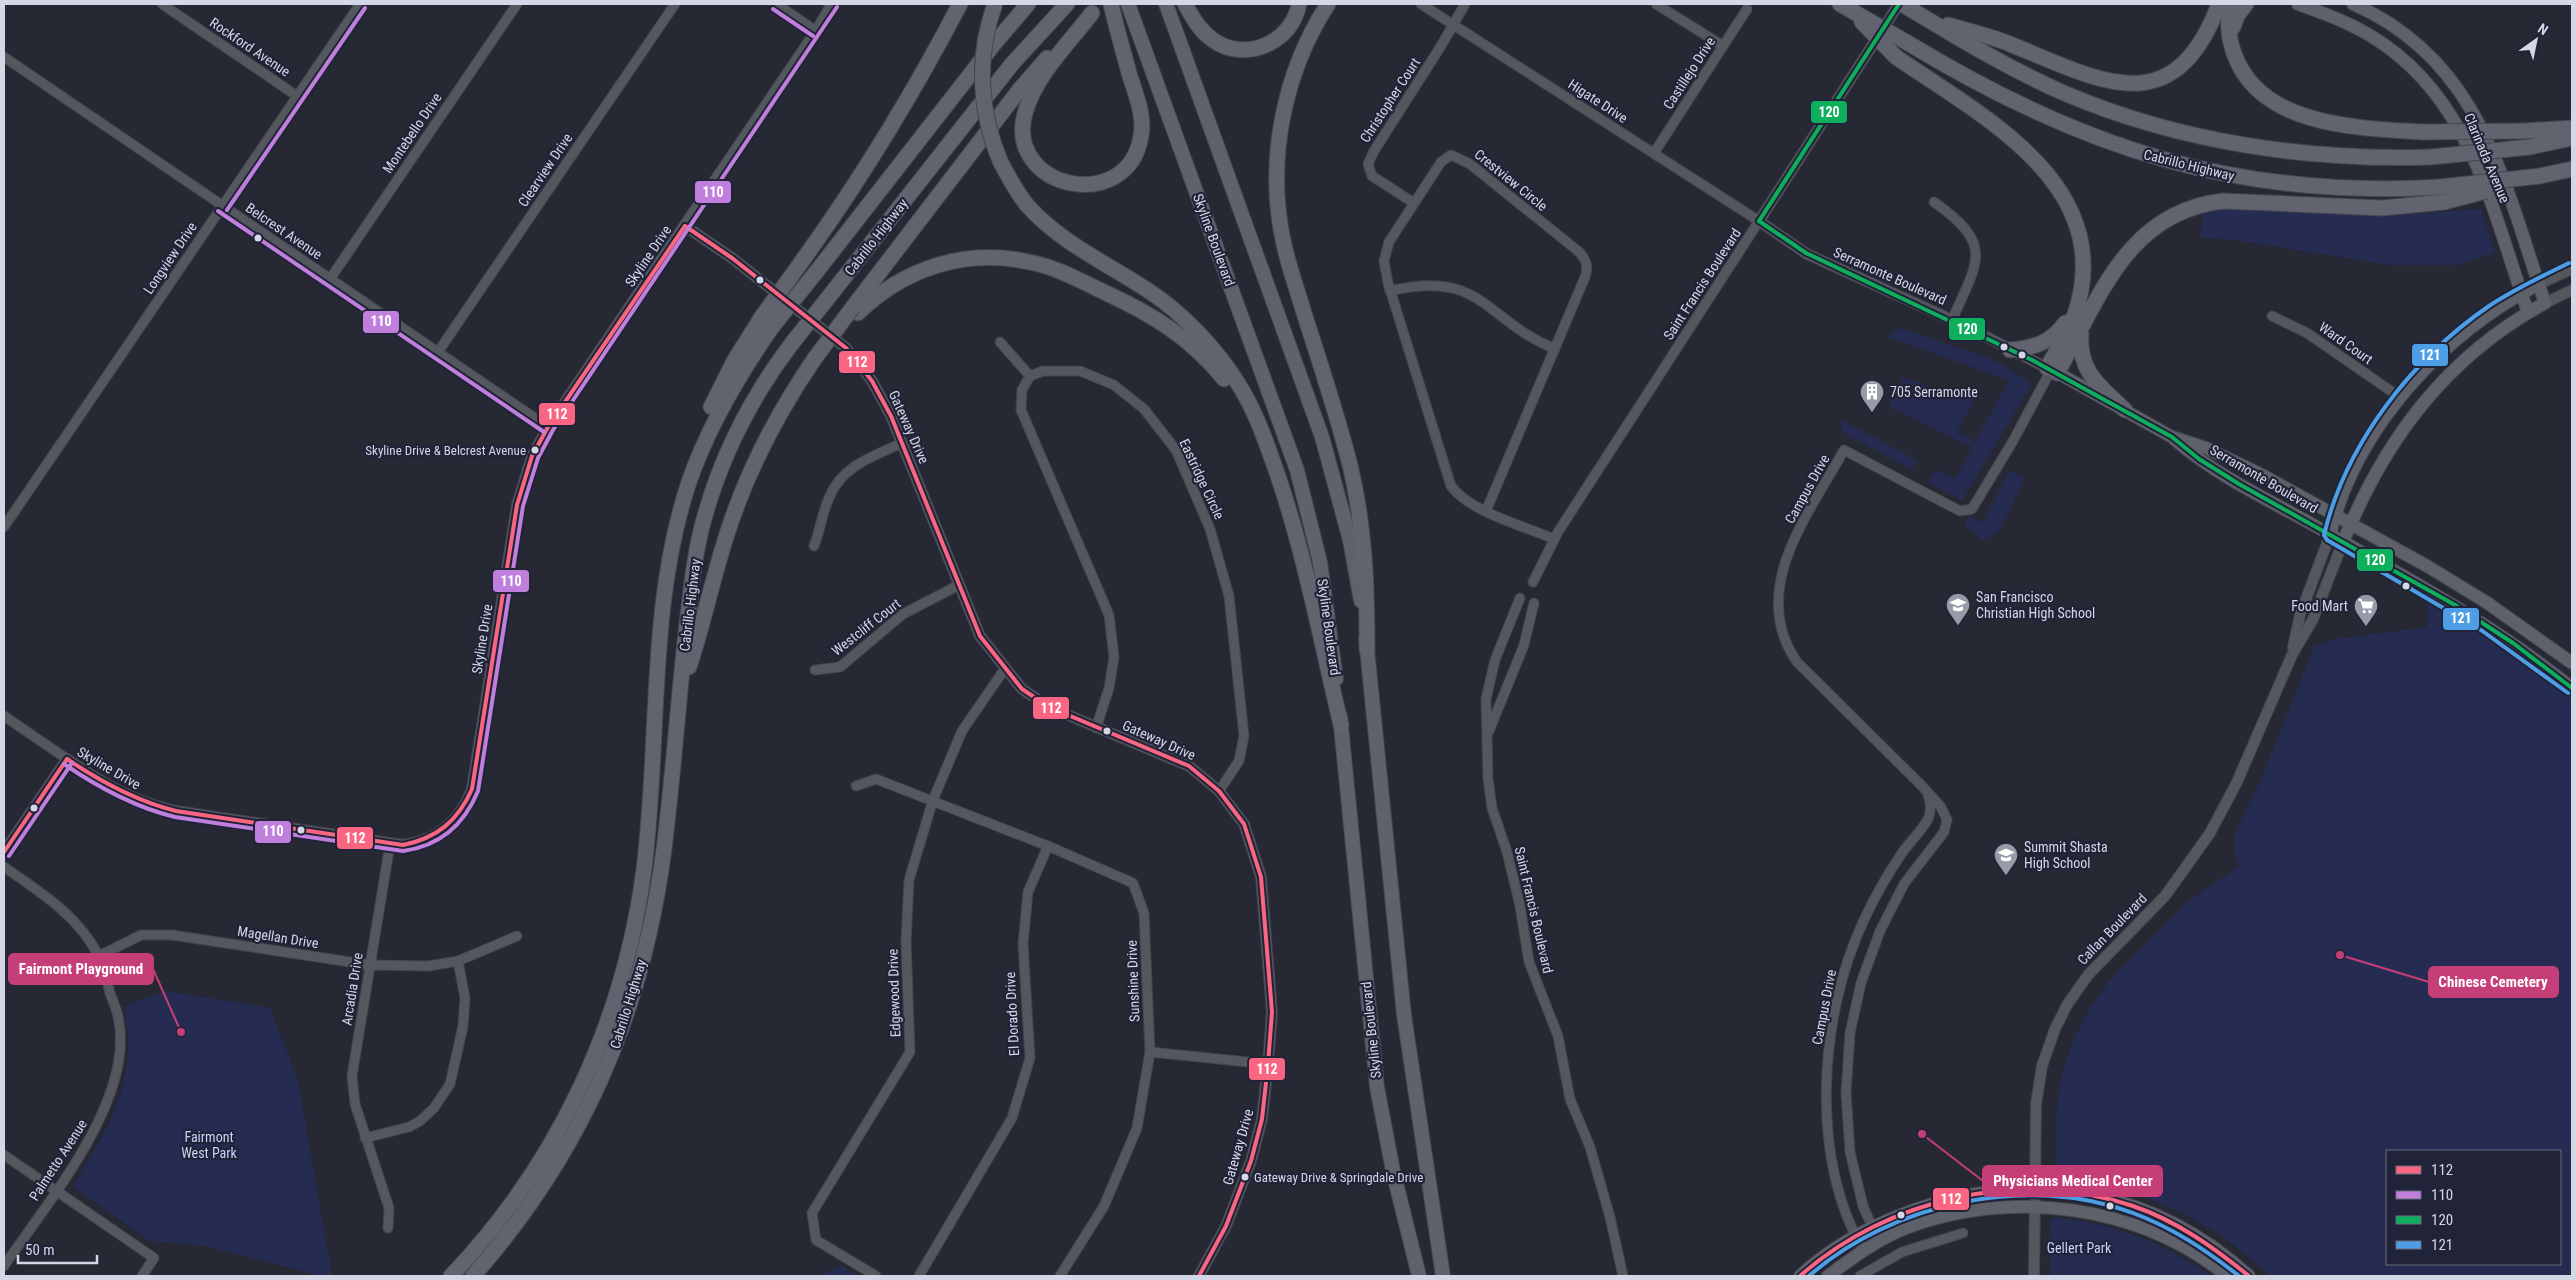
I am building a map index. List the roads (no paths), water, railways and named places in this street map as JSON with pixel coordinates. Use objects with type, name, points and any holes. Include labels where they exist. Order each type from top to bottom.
[{"type":"highway","points":[[934,54],[955,4]]},
{"type":"highway","points":[[766,323],[805,257],[871,161],[934,54],[960,4]]},
{"type":"highway","points":[[995,4],[986,38],[982,88],[988,128],[1002,163],[1022,198],[1048,225],[1073,244],[1156,295],[1198,332],[1238,384],[1265,441],[1300,550],[1340,725]]},
{"type":"highway","name":"Cabrillo Highway","points":[[451,1276],[503,1216],[542,1160],[580,1091],[604,1036],[615,1002],[632,935],[644,868],[666,589],[690,465],[714,401],[734,361],[766,323],[817,271],[994,44],[1028,4]]},
{"type":"highway","name":"Cabrillo Highway","points":[[472,1276],[520,1219],[555,1168],[590,1105],[618,1041],[641,965],[662,859],[695,559],[712,493],[727,451],[747,411],[771,372],[793,342],[1012,64],[1067,4]]},
{"type":"highway","points":[[1097,8],[1040,82],[1030,99],[1024,117],[1023,134],[1028,152],[1040,167],[1056,179],[1082,185],[1104,181],[1123,169],[1136,152],[1141,137],[1141,117],[1111,4]]},
{"type":"highway","points":[[1185,4],[1197,24],[1211,39],[1229,48],[1249,50],[1262,47],[1283,34],[1292,22],[1299,4]]},
{"type":"highway","points":[[1328,4],[1303,51],[1288,96],[1278,148],[1277,190],[1280,224],[1287,256],[1341,433],[1358,506],[1365,545],[1367,650]]},
{"type":"highway","name":"Cabrillo Highway","points":[[1840,4],[1997,94],[2052,120],[2109,143],[2190,167],[2257,180],[2326,188],[2442,194],[2572,169]]},
{"type":"highway","points":[[1901,4],[2004,64],[2044,84],[2106,109],[2149,122],[2215,138],[2296,152],[2349,157],[2431,157],[2530,147],[2572,138]]},
{"type":"highway","points":[[2204,39],[2210,23],[2213,4]]},
{"type":"highway","points":[[1928,20],[2004,42],[2083,75],[2117,83],[2143,82],[2164,75],[2191,56],[2204,39],[2219,4]]},
{"type":"highway","points":[[2232,4],[2228,26],[2235,56],[2245,76],[2256,90],[2285,109],[2308,116],[2349,124],[2423,132],[2524,131],[2572,128]]},
{"type":"highway","points":[[2235,56],[2233,27],[2237,16],[2246,4]]},
{"type":"highway","points":[[678,700],[728,530],[751,471],[774,422],[817,359],[856,310],[1032,74],[1097,8]]},
{"type":"highway","points":[[1854,12],[1870,32],[1896,57],[2009,136],[2032,156],[2051,176],[2067,202],[2075,222],[2082,251],[2081,280],[2074,315],[2052,370]]},
{"type":"highway","points":[[2052,370],[2081,331],[2113,273],[2134,244],[2162,221],[2192,207],[2232,201],[2382,208],[2442,194]]},
{"type":"highway","points":[[856,310],[896,282],[942,263],[993,257],[1039,264],[1134,306],[1184,338],[1207,359],[1228,384],[1265,441]]},
{"type":"highway","points":[[2010,350],[2037,345],[2053,337],[2070,313],[2081,280]]},
{"type":"highway","points":[[2081,331],[2080,350],[2085,366],[2095,381],[2125,410]]},
{"type":"main road","name":"Skyline Boulevard","points":[[1128,4],[1297,470],[1315,538],[1325,591],[1377,1086],[1393,1171],[1419,1276]]},
{"type":"main road","points":[[1166,4],[1325,445],[1350,540],[1367,650],[1404,1016],[1443,1276]]},
{"type":"main road","name":"Clarinada Avenue","points":[[2298,4],[2341,20],[2382,43],[2408,63],[2440,97],[2459,126],[2476,166],[2528,312]]},
{"type":"main road","name":"Clarinada Avenue","points":[[2353,4],[2389,23],[2415,43],[2440,67],[2465,99],[2490,142],[2545,303]]},
{"type":"main road","name":"Callan Boulevard","points":[[2330,535],[2334,515],[2356,465],[2400,398],[2454,343],[2521,293],[2538,284]]},
{"type":"main road","name":"Callan Boulevard","points":[[2343,542],[2382,461],[2424,402],[2466,358],[2528,312],[2545,303]]},
{"type":"main road","name":"Serramonte Boulevard","points":[[2052,370],[2172,437],[2199,459],[2461,609],[2512,643],[2572,688]]},
{"type":"main road","name":"Serramonte Boulevard","points":[[2172,437],[2206,448],[2351,524],[2474,594],[2572,663]]},
{"type":"main road","points":[[1800,1276],[1829,1252],[1855,1236],[1906,1213],[1959,1196],[1993,1190],[2033,1188],[2093,1195],[2157,1217],[2211,1246],[2249,1276]]},
{"type":"main road","points":[[1828,1276],[1864,1251],[1905,1229],[1948,1216],[1994,1208],[2033,1207],[2098,1215],[2152,1232],[2183,1246],[2227,1276]]},
{"type":"street","name":"Rockford Avenue","points":[[162,4],[297,96]]},
{"type":"street","name":"Longview Drive","points":[[4,527],[360,4]]},
{"type":"street","name":"Montebello Drive","points":[[330,279],[518,4]]},
{"type":"street","name":"Clearview Drive","points":[[438,352],[675,4]]},
{"type":"street","points":[[776,4],[816,31]]},
{"type":"street","name":"Skyline Drive","points":[[4,716],[119,793],[156,807],[390,844],[417,843],[442,832],[461,812],[472,789],[517,505],[532,456],[548,427],[816,31],[832,4]]},
{"type":"street","name":"Higate Drive","points":[[1421,4],[1759,221]]},
{"type":"street","name":"Christopher Court","points":[[1414,203],[1372,176],[1368,164],[1374,151],[1465,4]]},
{"type":"street","points":[[1656,4],[1723,46]]},
{"type":"street","name":"Saint Francis Boulevard","points":[[1533,582],[1554,539],[1901,4]]},
{"type":"street","name":"Castillejo Drive","points":[[1654,153],[1747,9]]},
{"type":"street","name":"Belcrest Avenue","points":[[4,57],[548,427]]},
{"type":"street","name":"Crestview Circle","points":[[1486,511],[1555,349],[1586,274],[1587,267],[1583,256],[1470,164],[1456,155],[1447,156],[1441,162],[1386,249],[1385,268],[1390,291],[1448,480],[1460,497],[1486,511],[1554,539]]},
{"type":"street","points":[[1934,202],[1965,226],[1975,246],[1974,270],[1952,320]]},
{"type":"street","name":"Serramonte Boulevard","points":[[1759,221],[1806,253],[1952,320],[2052,370]]},
{"type":"street","name":"Gateway Drive","points":[[685,226],[732,258],[846,348],[872,381],[891,416],[980,636],[1004,670],[1022,690],[1049,708],[1189,766],[1219,790],[1244,824],[1261,876],[1272,1012],[1268,1064],[1262,1119],[1251,1161],[1226,1226],[1199,1276]]},
{"type":"street","name":"Callan Boulevard","points":[[2538,284],[2572,269]]},
{"type":"street","points":[[1390,291],[1432,285],[1465,292],[1488,304],[1530,337],[1555,349]]},
{"type":"street","name":"Callan Boulevard","points":[[2545,303],[2572,290]]},
{"type":"street","name":"Ward Court","points":[[2272,316],[2307,333],[2400,398]]},
{"type":"street","points":[[1000,342],[1030,376],[1022,390],[1021,410],[1109,615],[1114,657],[1109,688],[1096,728]]},
{"type":"street","name":"Campus Drive","points":[[1879,1242],[1863,1206],[1850,1152],[1846,1093],[1848,1045],[1858,996],[1880,931],[1904,884],[1946,828],[1947,820],[1944,811],[1922,786],[1793,656],[1784,638],[1778,615],[1777,597],[1783,569],[1792,546],[1844,450],[1960,512],[1972,509],[2013,441],[2052,370]]},
{"type":"street","name":"Eastridge Circle","points":[[1030,376],[1043,371],[1080,371],[1114,385],[1144,409],[1176,450],[1210,529],[1229,596],[1244,736],[1239,761],[1219,790]]},
{"type":"street","points":[[814,546],[829,497],[840,480],[856,464],[902,443]]},
{"type":"street","name":"Callan Boulevard","points":[[2292,655],[2300,615],[2330,535]]},
{"type":"street","name":"Callan Boulevard","points":[[2034,1276],[2033,1188],[2037,1091],[2046,1054],[2060,1018],[2094,967],[2157,904],[2203,844],[2237,782],[2292,655],[2313,619],[2343,542]]},
{"type":"street","name":"Westcliff Court","points":[[815,670],[840,667],[902,614],[959,585]]},
{"type":"street","name":"Saint Francis Boulevard","points":[[1520,598],[1502,639],[1489,682],[1486,715],[1492,808],[1509,861],[1530,962],[1558,1036],[1570,1099],[1590,1147],[1610,1217],[1623,1276]]},
{"type":"street","name":"Saint Francis Boulevard","points":[[1487,749],[1489,731],[1494,714],[1530,630],[1534,603]]},
{"type":"street","name":"Edgewood Drive","points":[[876,1276],[816,1240],[812,1213],[910,1052],[906,942],[909,880],[933,800],[962,731],[1004,670]]},
{"type":"street","points":[[4,852],[67,759]]},
{"type":"street","name":"Sunshine Drive","points":[[856,786],[876,779],[1048,846],[1133,883],[1144,913],[1150,1052],[1137,1128],[1104,1206],[1060,1276]]},
{"type":"street","name":"Campus Drive","points":[[1864,1251],[1855,1236],[1841,1198],[1830,1140],[1827,1077],[1832,1030],[1843,977],[1862,923],[1888,874],[1929,815],[1930,799],[1922,786]]},
{"type":"street","name":"Arcadia Drive","points":[[388,1228],[389,1208],[355,1104],[352,1076],[390,844]]},
{"type":"street","name":"El Dorado Drive","points":[[919,1276],[1012,1118],[1030,1058],[1023,944],[1028,892],[1048,846]]},
{"type":"street","name":"Palmetto Avenue","points":[[4,867],[41,892],[74,922],[98,956],[120,1022],[115,1084],[92,1136],[4,1266]]},
{"type":"street","name":"Magellan Drive","points":[[98,956],[141,936],[172,935],[370,965],[429,966],[458,961],[518,936]]},
{"type":"street","points":[[365,1138],[409,1127],[420,1121],[434,1108],[450,1084],[463,1026],[465,998],[458,961]]},
{"type":"street","points":[[1150,1052],[1268,1064]]},
{"type":"street","points":[[4,1155],[154,1258],[142,1276]]},
{"type":"street","points":[[1860,1276],[1870,1273],[1911,1248],[1963,1233]]},
{"type":"place","name":"705 Serramonte","points":[[1872,413]]},
{"type":"place","name":"Skyline Drive & Belcrest Avenue","points":[[535,450]]},
{"type":"place","name":"San Francisco Christian High School","points":[[1958,626]]},
{"type":"place","name":"Food Mart","points":[[2366,627]]},
{"type":"place","name":"Summit Shasta High School","points":[[2006,876]]},
{"type":"place","name":"Chinese Cemetery","points":[[2340,955]]},
{"type":"place","name":"Fairmont Playground","points":[[181,1032]]},
{"type":"place","name":"Physicians Medical Center","points":[[1922,1134]]},
{"type":"place","name":"Gateway Drive & Springdale Drive","points":[[1245,1177]]},
{"type":"park label","name":"Fairmont West Park","points":[[209,1146]]},
{"type":"park label","name":"Gellert Park","points":[[2079,1248]]}]
